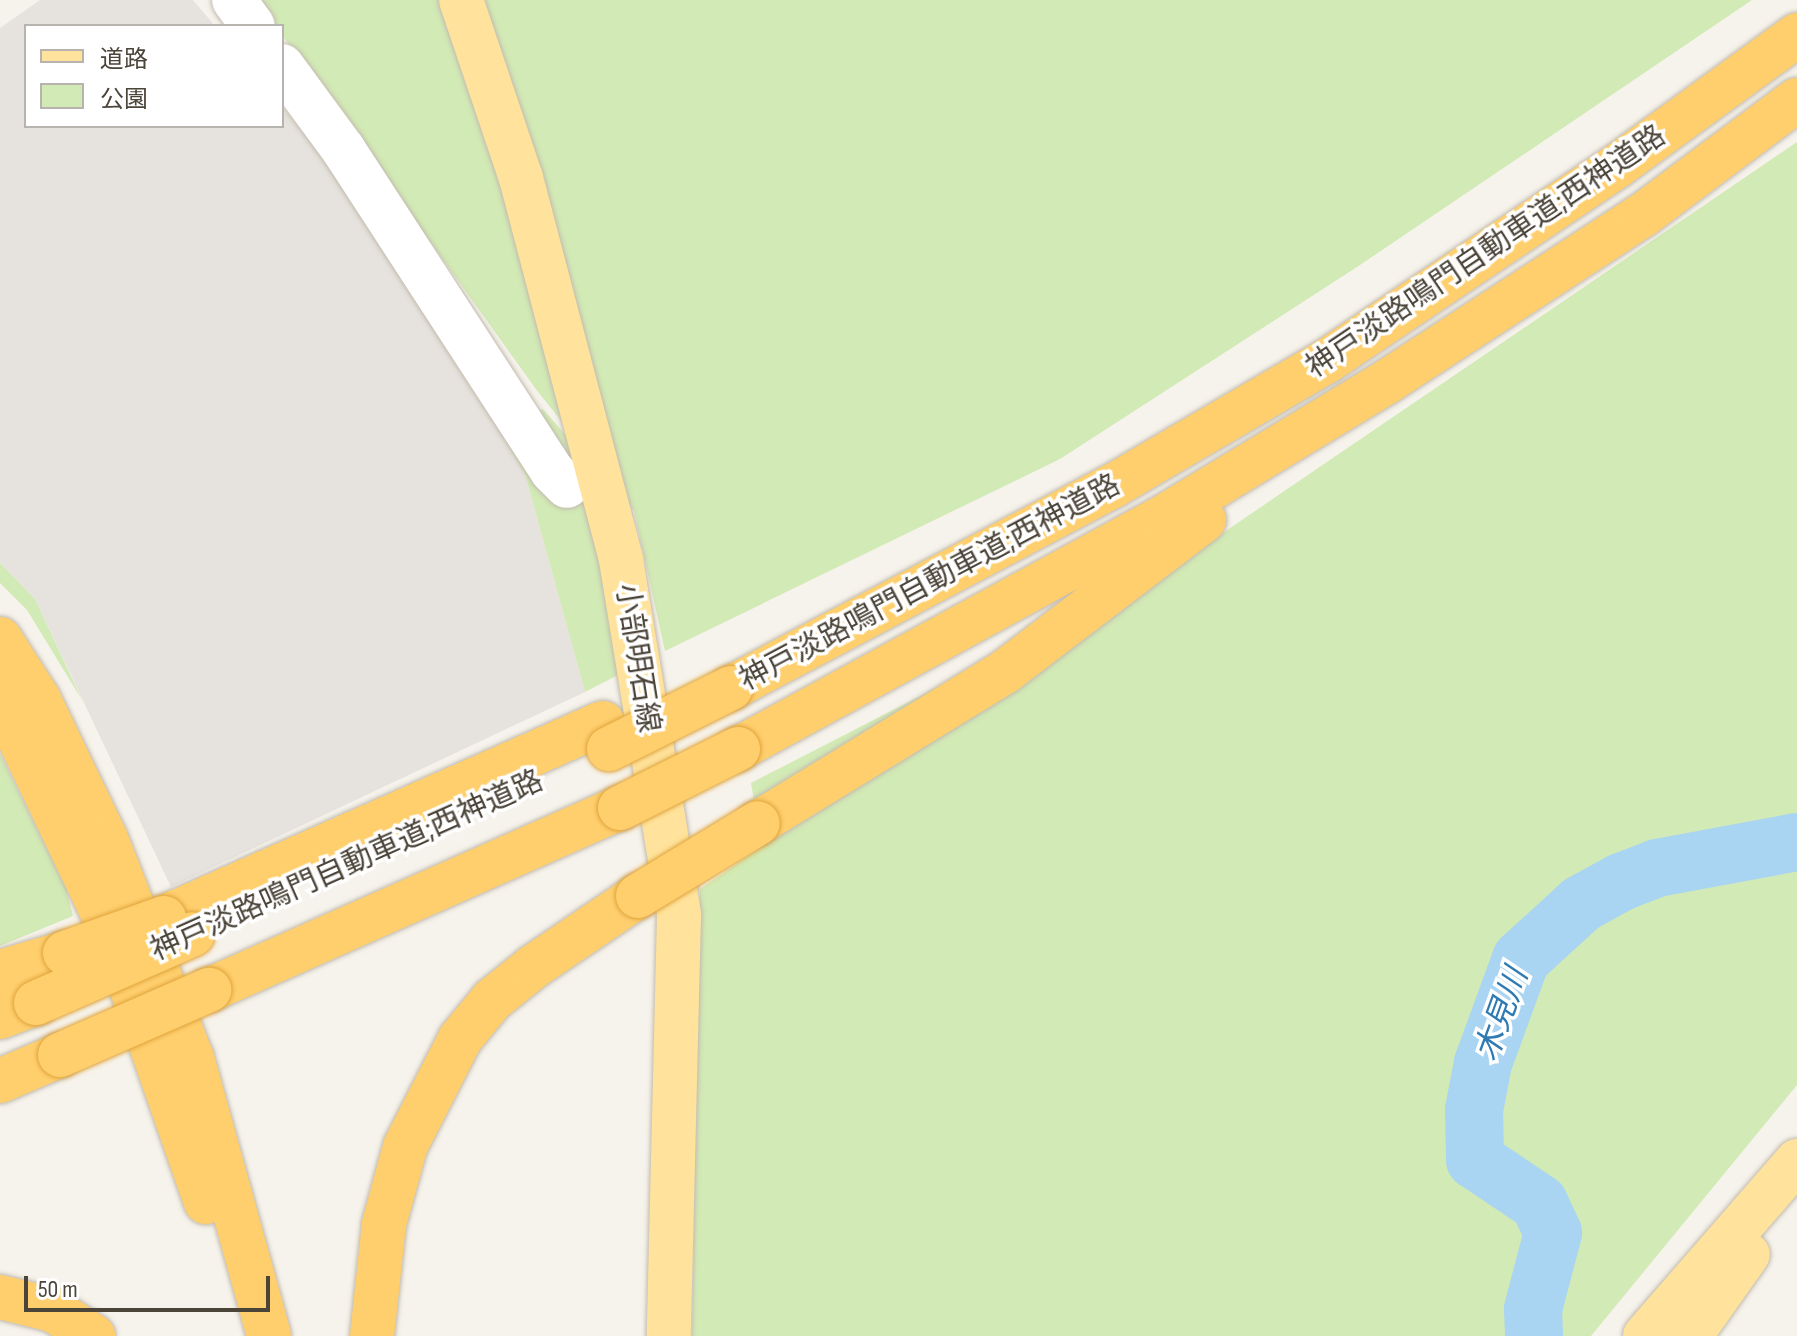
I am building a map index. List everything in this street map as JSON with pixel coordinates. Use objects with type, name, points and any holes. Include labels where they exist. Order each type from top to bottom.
[{"type":"highway","name":"神戸淡路鳴門自動車道;西神道路","points":[[18,1010],[179,926],[606,736],[939,578],[1113,486],[1327,361],[1617,166],[1797,35]]},
{"type":"highway","name":"神戸淡路鳴門自動車道;西神道路","points":[[0,1081],[620,808],[738,749],[1045,585],[1388,381],[1643,215],[1797,100]]},
{"type":"highway","points":[[372,1336],[384,1224],[405,1147],[460,1039],[492,1000],[533,967],[638,896],[1006,671],[1388,381]]},
{"type":"highway","points":[[0,639],[39,700],[106,839],[186,1043],[214,1124],[269,1336]]},
{"type":"highway","points":[[0,698],[88,875],[164,1073],[206,1203],[238,1336]]},
{"type":"highway","points":[[0,972],[179,926]]},
{"type":"highway","points":[[0,1297],[53,1310],[93,1336]]},
{"type":"main road","name":"小部明石線","points":[[461,0],[521,178],[621,560],[679,915],[669,1336]]},
{"type":"main road","points":[[1645,1336],[1797,1161]]},
{"type":"main road","points":[[1690,1336],[1797,1178]]},
{"type":"lane","points":[[234,0],[252,24]]},
{"type":"lane","points":[[284,69],[343,149],[552,471],[567,486]]},
{"type":"shaded area","points":[[40,0],[193,0],[213,24],[24,24],[24,128],[284,128],[284,109],[387,232],[525,474],[585,692],[171,887],[35,599],[0,563],[0,28]]},
{"type":"green space","points":[[257,0],[1752,0],[1360,265],[1060,459],[665,651],[634,511],[538,392],[284,38],[284,24],[274,24]]},
{"type":"green space","points":[[1797,142],[1797,1085],[1591,1336],[692,1336],[700,889]]},
{"type":"green space","points":[[543,409],[576,447],[622,673],[585,692],[525,474],[505,440]]},
{"type":"green space","points":[[0,563],[35,599],[82,700],[27,610],[0,583]]},
{"type":"green space","points":[[957,677],[755,806],[751,783]]},
{"type":"green space","points":[[0,754],[66,888],[73,916],[0,946]]},
{"type":"waterway","name":"木見川","points":[[1534,1336],[1533,1309],[1553,1233],[1539,1203],[1475,1160],[1474,1110],[1483,1063],[1521,959],[1581,904],[1621,882],[1657,868],[1797,842]]}]
